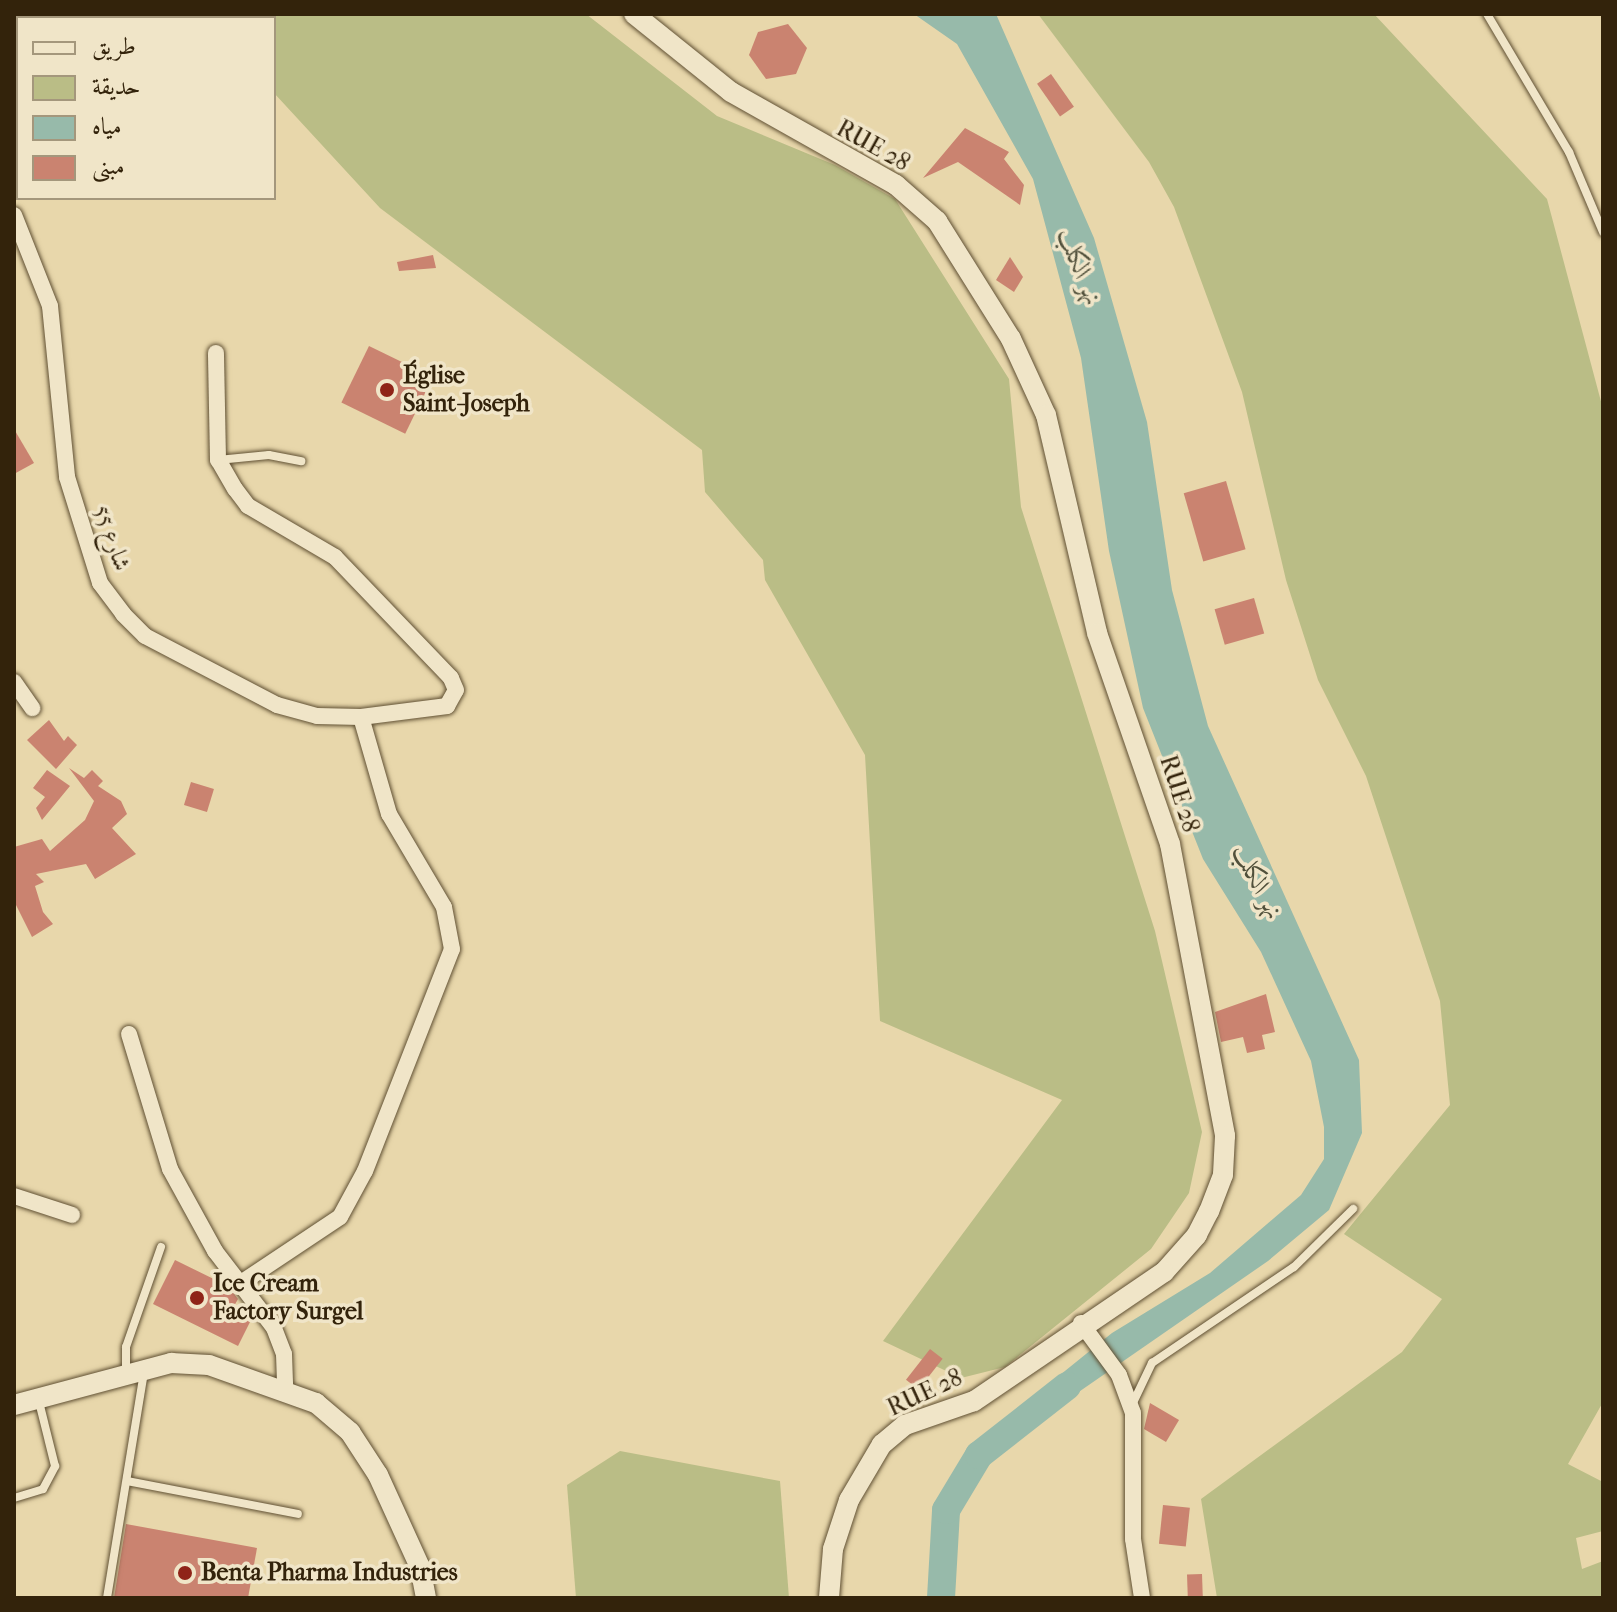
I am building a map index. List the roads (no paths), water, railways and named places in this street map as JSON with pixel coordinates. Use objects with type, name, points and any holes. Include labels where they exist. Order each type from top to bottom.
[{"type":"street","name":"RUE 28","points":[[634,14],[731,92],[896,185],[937,221],[987,295],[1046,415],[1097,633],[1170,844],[1225,1136],[1223,1175],[1197,1235],[1164,1272],[1081,1323],[974,1401],[905,1425],[882,1444],[849,1500],[833,1549],[829,1598]]},
{"type":"street","name":"شارع 55","points":[[14,215],[50,306],[67,477],[100,583],[145,636],[211,675],[277,705],[317,716],[361,717],[443,708],[455,696],[454,683],[328,550],[248,506],[218,460]]},
{"type":"street","points":[[216,353],[218,460]]},
{"type":"street","points":[[14,682],[32,708]]},
{"type":"street","points":[[241,1283],[340,1217],[365,1171],[452,949],[444,907],[389,814],[361,717]]},
{"type":"street","points":[[129,1034],[170,1169],[215,1251],[280,1340],[285,1389]]},
{"type":"street","points":[[14,1196],[72,1215]]},
{"type":"street","points":[[1081,1323],[1119,1375],[1131,1408],[1133,1539],[1142,1598]]},
{"type":"street","points":[[14,1405],[39,1402],[135,1369],[209,1365],[285,1389],[335,1416],[350,1432],[396,1514],[426,1598]]},
{"type":"lane","points":[[1487,14],[1562,138],[1603,232]]},
{"type":"lane","points":[[218,460],[269,455],[301,461]]},
{"type":"lane","points":[[1131,1408],[1152,1363],[1294,1267],[1353,1209]]},
{"type":"lane","points":[[107,1598],[127,1481],[135,1369],[126,1347],[161,1247]]},
{"type":"lane","points":[[14,1498],[43,1489],[55,1466],[39,1402]]},
{"type":"lane","points":[[127,1481],[298,1514]]},
{"type":"water","points":[[914,14],[996,14],[1094,238],[1147,422],[1172,590],[1208,726],[1359,1060],[1362,1133],[1329,1210],[1268,1261],[1044,1416],[1029,1400],[1112,1333],[1210,1273],[1301,1195],[1324,1159],[1324,1127],[1311,1061],[1261,952],[1203,859],[1143,708],[1109,551],[1081,358],[1033,179],[957,44]]},
{"type":"waterway","name":"نهر الكلب","points":[[941,1598],[946,1510],[979,1455],[1067,1386]]},
{"type":"place","name":"Église Saint-Joseph","points":[[387,390]]},
{"type":"place","name":"Ice Cream Factory Surgel","points":[[197,1298]]},
{"type":"place","name":"Benta Pharma Industries","points":[[185,1573]]}]
